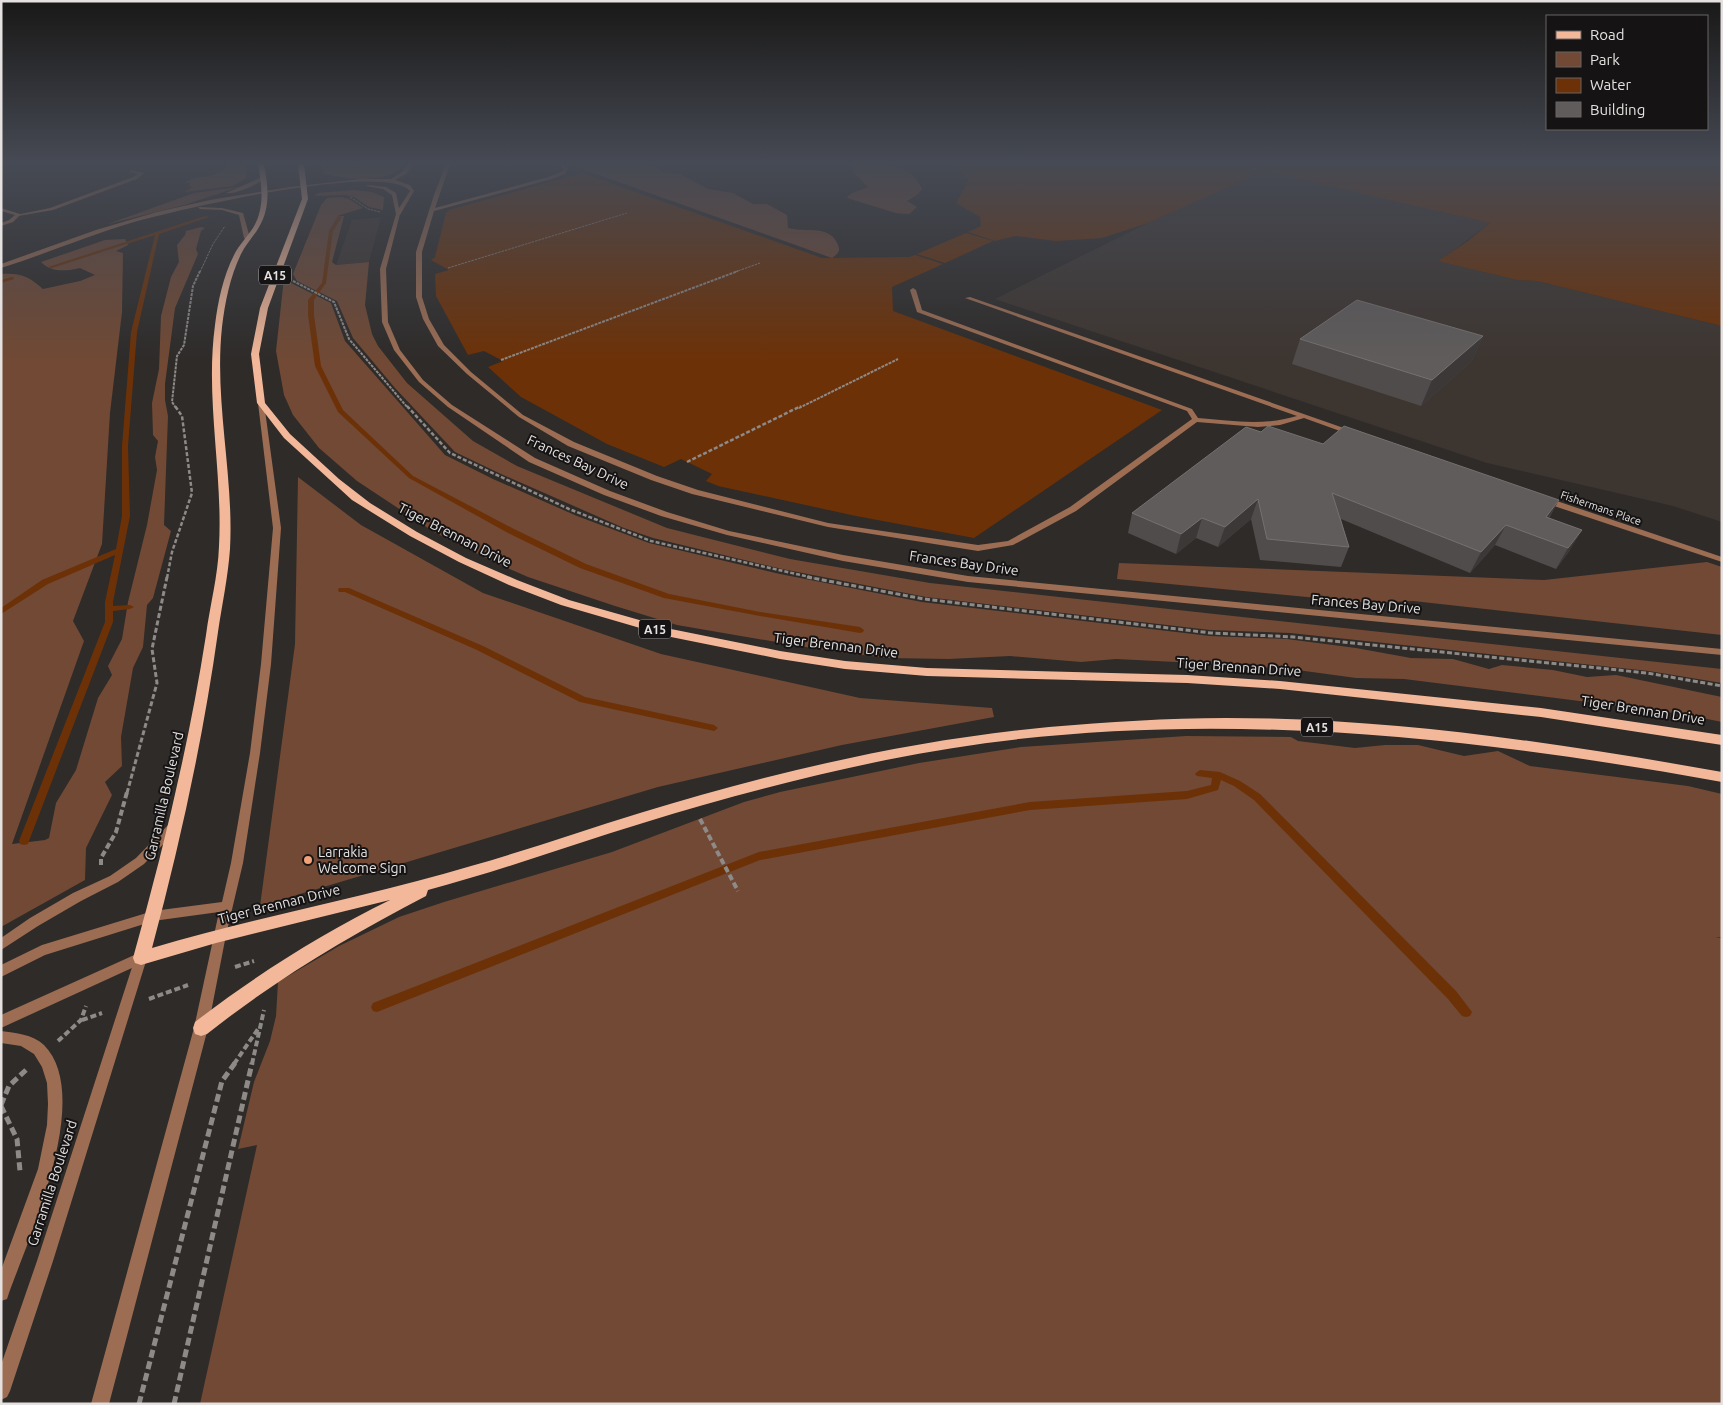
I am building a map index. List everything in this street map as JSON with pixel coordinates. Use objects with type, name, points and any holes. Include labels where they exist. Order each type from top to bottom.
[{"type":"main road","name":"Garramilla Boulevard","points":[[142,958],[178,821],[201,711],[225,538],[223,479],[215,384],[215,351],[222,300],[228,276],[247,238],[254,230]]},
{"type":"main road","name":"Tiger Brennan Drive","points":[[293,230],[264,308],[256,354],[261,402],[276,424],[363,504],[422,539],[516,585],[606,616],[668,633],[735,647],[883,669],[1228,681],[1569,715],[1722,740]]},
{"type":"main road","name":"Tiger Brennan Drive","points":[[142,958],[220,935],[443,881],[692,804],[774,782],[944,744],[1096,728],[1253,723],[1464,737],[1560,750],[1722,777]]},
{"type":"main road","points":[[201,1028],[237,998],[295,960],[343,932],[443,881]]},
{"type":"street","points":[[1,266],[108,230]]},
{"type":"street","points":[[58,246],[119,230]]},
{"type":"street","points":[[245,230],[247,238]]},
{"type":"street","name":"Frances Bay Drive","points":[[394,230],[383,270],[385,322],[397,350],[421,382],[465,417],[532,460],[607,493],[664,514],[727,532],[843,558],[968,579],[1722,652]]},
{"type":"street","points":[[426,230],[419,252],[419,297],[426,320],[441,346],[469,373],[520,416],[571,444],[654,478],[695,492],[828,524],[938,544],[978,548],[1010,543],[1073,508],[1196,420],[1258,425],[1280,423],[1303,416]]},
{"type":"street","points":[[913,290],[919,312],[1190,410],[1196,420]]},
{"type":"street","points":[[968,298],[1361,436]]},
{"type":"street","points":[[100,1404],[201,1028],[237,863],[255,753],[274,577],[277,528],[261,402]]},
{"type":"street","name":"Fishermans Place","points":[[1539,498],[1722,560]]},
{"type":"street","points":[[1,945],[34,922],[114,879],[140,862],[178,821]]},
{"type":"street","points":[[1,970],[42,951],[153,916],[227,906]]},
{"type":"street","points":[[1,1022],[142,958]]},
{"type":"street","name":"Garramilla Boulevard","points":[[1,1391],[48,1252],[142,958]]},
{"type":"street","points":[[1,1037],[20,1039],[44,1053],[51,1068],[55,1101],[47,1166],[1,1293]]},
{"type":"path","points":[[102,868],[102,858],[116,832],[157,683],[152,649],[172,552],[192,493],[182,416],[172,402],[177,356],[184,345],[193,286],[213,244],[222,230]]},
{"type":"path","points":[[448,268],[573,230]]},
{"type":"path","points":[[501,360],[760,263]]},
{"type":"path","points":[[687,462],[898,359]]},
{"type":"path","points":[[692,804],[738,891]]},
{"type":"path","points":[[52,1046],[81,1020],[87,1001]]},
{"type":"path","points":[[139,1404],[222,1081],[259,1026],[253,1063],[174,1404]]},
{"type":"path","points":[[18,1179],[19,1146],[16,1133],[3,1112],[1,1105],[9,1086],[30,1066]]},
{"type":"shaded area","points":[[349,230],[378,230],[369,262],[336,265]]},
{"type":"shaded area","points":[[1135,230],[1481,230],[1439,261],[1517,280],[1537,281],[1722,326],[1722,522],[1673,506],[1487,463],[995,299]]},
{"type":"green space","points":[[203,230],[196,249],[198,254],[175,308],[165,384],[168,416],[164,525],[171,531],[153,598],[147,605],[143,647],[133,668],[121,737],[122,766],[105,782],[112,795],[86,848],[85,880],[1,927],[1,274],[24,276],[43,289],[80,281],[95,275],[80,268],[54,270],[41,262],[105,240],[125,239],[128,245],[116,251],[123,253],[122,312],[110,413],[102,544],[73,621],[84,641],[12,844],[49,838],[56,803],[76,770],[98,698],[112,675],[108,666],[122,639],[128,602],[147,525],[157,470],[155,457],[158,441],[153,435],[152,403],[159,369],[161,316],[171,277],[179,262],[177,245],[186,231]]},
{"type":"green space","points":[[311,230],[340,230],[332,262],[336,265],[369,262],[365,305],[372,334],[378,346],[407,383],[473,441],[517,466],[667,528],[790,559],[930,583],[1722,669],[1722,683],[1649,671],[1290,633],[1210,630],[926,597],[782,569],[653,538],[624,528],[455,452],[395,388],[353,338],[337,301],[297,281],[293,274]]},
{"type":"green space","points":[[752,230],[817,230],[829,234],[834,238],[839,247],[839,251],[832,258]]},
{"type":"green space","points":[[286,277],[291,283],[331,303],[345,341],[445,455],[493,479],[577,516],[649,543],[780,574],[922,602],[1210,636],[1287,639],[1356,648],[1411,658],[1453,659],[1489,669],[1502,665],[1553,670],[1587,677],[1616,675],[1722,697],[1722,722],[1682,714],[1404,679],[1356,678],[1290,669],[1116,659],[1081,662],[1010,656],[949,659],[887,658],[823,650],[677,625],[615,606],[528,577],[434,532],[357,481],[319,448],[293,415],[284,395],[276,351],[284,278]]},
{"type":"green space","points":[[298,477],[361,525],[483,593],[661,654],[860,698],[992,708],[994,717],[842,745],[658,787],[260,906],[295,644]]},
{"type":"green space","points":[[1707,562],[1722,567],[1722,635],[1413,601],[1370,603],[1117,579],[1119,563],[1544,580]]},
{"type":"green space","points":[[1186,736],[1291,737],[1298,741],[1355,748],[1385,745],[1418,745],[1464,756],[1498,751],[1530,766],[1688,786],[1722,794],[1722,937],[1715,937],[1722,938],[1722,1404],[200,1404],[257,1145],[238,1149],[254,1082],[270,1041],[276,1016],[278,982],[339,946],[399,917],[612,852],[744,802],[780,792],[919,763],[1021,747]]},
{"type":"water","points":[[442,230],[742,230],[822,258],[909,257],[915,255],[943,264],[892,287],[893,311],[1162,410],[974,538],[856,516],[718,486],[706,481],[712,474],[681,459],[664,467],[607,444],[521,397],[488,367],[503,361],[484,351],[468,355],[436,296],[435,274],[449,270],[431,260],[435,257]]},
{"type":"water","points":[[973,230],[1128,230],[1102,238],[1056,241],[1015,236],[995,241],[968,232]]},
{"type":"water","points":[[1482,230],[1722,230],[1722,326],[1537,281],[1517,280],[1438,261]]},
{"type":"water","points":[[966,233],[993,241],[945,263],[917,254]]},
{"type":"building","points":[[1357,300],[1483,336],[1432,380],[1300,339]]},
{"type":"building","points":[[1268,426],[1323,444],[1344,426],[1559,500],[1546,517],[1582,530],[1568,548],[1506,525],[1481,552],[1332,493],[1349,547],[1267,539],[1258,499],[1225,527],[1202,518],[1181,534],[1132,513],[1246,427],[1261,432]]},
{"type":"waterway","points":[[50,267],[168,230]]},
{"type":"waterway","points":[[332,230],[324,283],[311,300],[311,315],[318,366],[340,411],[411,477],[511,531],[583,566],[667,596],[760,614],[860,630]]},
{"type":"waterway","points":[[109,609],[126,516],[125,446],[134,332],[157,234]]},
{"type":"waterway","points":[[1,282],[12,278]]},
{"type":"waterway","points":[[1,612],[45,582],[119,550]]},
{"type":"waterway","points":[[342,590],[346,590],[480,648],[583,700],[714,728]]},
{"type":"waterway","points":[[109,609],[130,607]]},
{"type":"waterway","points":[[24,841],[109,622],[109,609]]},
{"type":"waterway","points":[[1200,774],[1217,775]]},
{"type":"waterway","points":[[377,1007],[759,856],[1030,806],[1187,795],[1215,787],[1217,775]]},
{"type":"waterway","points":[[1217,775],[1231,780],[1257,797],[1452,995],[1466,1012]]},
{"type":"place","name":"Larrakia Welcome Sign","points":[[308,860]]}]
